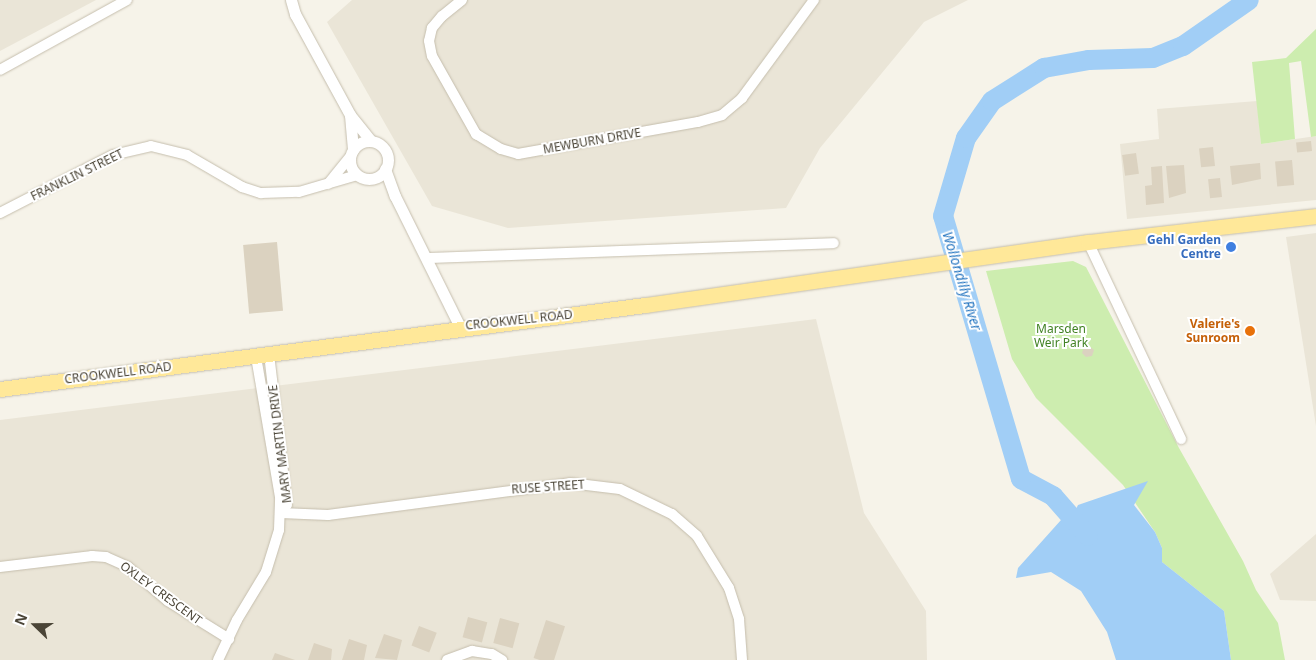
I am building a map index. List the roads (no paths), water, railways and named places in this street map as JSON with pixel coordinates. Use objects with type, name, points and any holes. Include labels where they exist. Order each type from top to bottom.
[{"type":"main road","name":"CROOKWELL ROAD","points":[[0,388],[263,355],[460,326],[636,306],[854,274],[1038,251],[1088,242],[1316,216]]},
{"type":"street","points":[[0,70],[127,0]]},
{"type":"street","points":[[281,0],[295,14]]},
{"type":"street","points":[[291,0],[295,14],[350,115],[371,141],[385,151],[385,169],[395,196],[428,258],[460,326]]},
{"type":"street","name":"MEWBURN DRIVE","points":[[462,0],[432,28],[429,41],[432,56],[476,134],[501,149],[518,154],[698,122],[722,114],[742,98],[814,0]]},
{"type":"street","points":[[350,115],[351,166],[357,175],[369,179],[395,196]]},
{"type":"street","points":[[326,186],[361,143],[371,141]]},
{"type":"street","name":"FRANKLIN STREET","points":[[0,213],[113,155],[151,146],[186,155],[242,187],[261,193],[282,194],[326,186],[357,175]]},
{"type":"street","points":[[369,179],[378,176],[385,169]]},
{"type":"street","points":[[1088,242],[1181,438]]},
{"type":"street","points":[[428,258],[834,243]]},
{"type":"street","name":"MARY MARTIN DRIVE","points":[[218,660],[237,620],[266,572],[276,545],[284,513],[263,355]]},
{"type":"street","name":"RUSE STREET","points":[[284,513],[328,515],[570,483],[620,489],[647,499],[672,514],[697,536],[711,555],[729,588],[739,619],[742,660]]},
{"type":"street","name":"OXLEY CRESCENT","points":[[0,567],[84,557],[106,558],[128,567],[168,601],[229,639]]},
{"type":"street","points":[[447,660],[472,651],[492,654],[502,660]]},
{"type":"water","points":[[1148,481],[1134,505],[1155,532],[1162,548],[1162,562],[1224,611],[1231,660],[1116,660],[1107,632],[1081,591],[1051,572],[1016,578],[1018,568],[1061,520],[1072,517],[1078,505]]},
{"type":"waterway","name":"Wollondilly River","points":[[1088,536],[1053,496],[1021,479],[943,216],[966,138],[992,101],[1044,68],[1089,60],[1153,58],[1183,46],[1249,0]]},
{"type":"place","name":"Gehl Garden Centre","points":[[1231,247]]},
{"type":"place","name":"Valerie's Sunroom","points":[[1250,331]]},
{"type":"park label","name":"Marsden Weir Park","points":[[1061,336]]}]
